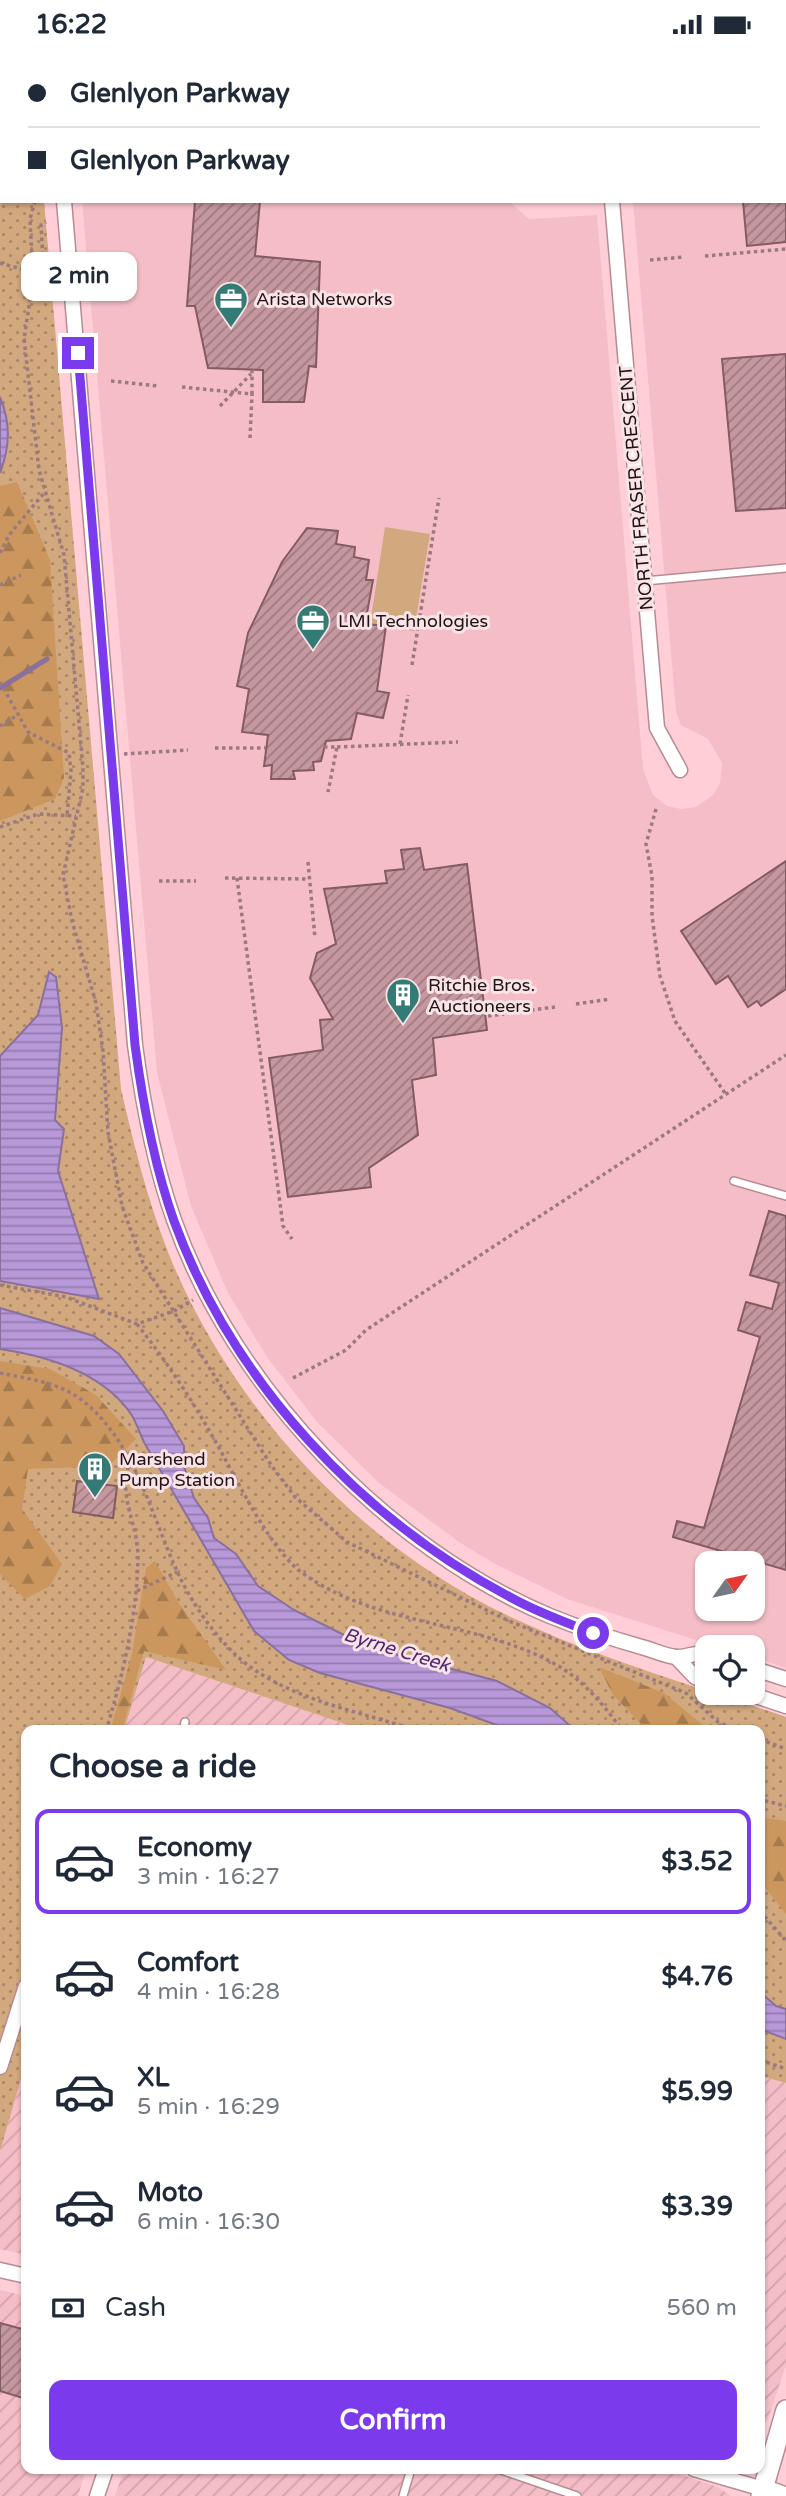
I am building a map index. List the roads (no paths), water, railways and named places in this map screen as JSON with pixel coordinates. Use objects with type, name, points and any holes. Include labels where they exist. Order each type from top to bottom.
[{"type":"street","points":[[64,203],[142,1100],[174,1220],[207,1292],[244,1357],[306,1437],[359,1492],[397,1523],[472,1576],[511,1598],[593,1633],[676,1657],[695,1655]]},
{"type":"street","name":"NORTH FRASER CRESCENT","points":[[612,203],[657,728],[680,769]]},
{"type":"street","points":[[676,1657],[695,1677]]},
{"type":"street","points":[[765,1672],[786,1679]]},
{"type":"street","points":[[765,1699],[786,1706]]},
{"type":"street","points":[[0,2067],[21,2002]]},
{"type":"street","points":[[0,2270],[21,2275]]},
{"type":"street","points":[[762,2493],[786,2410]]},
{"type":"street","points":[[97,2496],[104,2474]]},
{"type":"street","points":[[708,2474],[762,2493],[783,2496]]},
{"type":"lane","points":[[644,581],[786,568]]},
{"type":"lane","points":[[734,1181],[786,1196]]},
{"type":"lane","points":[[403,2496],[410,2474]]},
{"type":"lane","points":[[513,2474],[577,2496]]},
{"type":"waterway","points":[[0,688],[47,659]]},
{"type":"place","name":"Arista Networks","points":[[231,329]]},
{"type":"place","name":"LMI Technologies","points":[[313,651]]},
{"type":"place","name":"Ritchie Bros. Auctioneers","points":[[403,1025]]},
{"type":"place","name":"Marshend Pump Station","points":[[95,1499]]},
{"type":"water label","name":"Byrne Creek","points":[[397,1649]]}]
